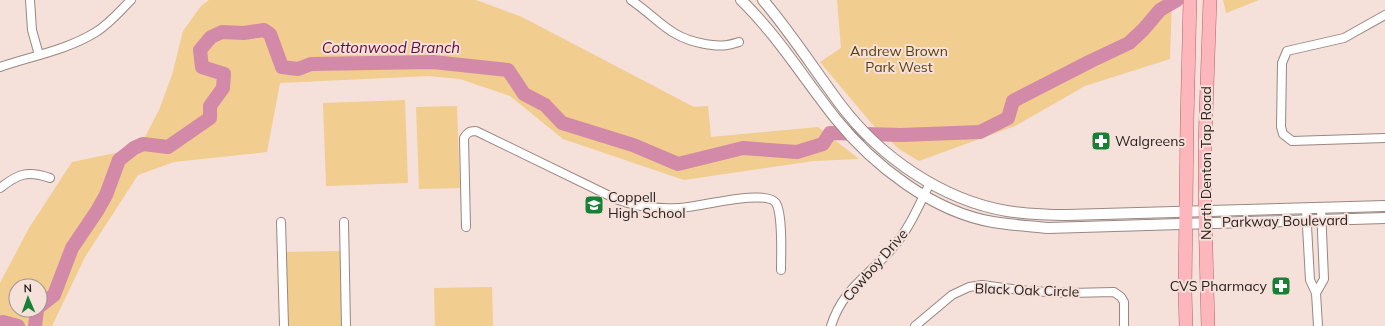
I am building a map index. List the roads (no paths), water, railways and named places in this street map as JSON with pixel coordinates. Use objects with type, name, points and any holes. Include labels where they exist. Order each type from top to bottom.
[{"type":"main road","name":"North Denton Tap Road","points":[[1186,326],[1185,291],[1190,0]]},
{"type":"main road","name":"North Denton Tap Road","points":[[1208,326],[1205,217],[1207,73],[1210,0]]},
{"type":"main road","points":[[1188,70],[1207,73]]},
{"type":"street","points":[[30,0],[32,30],[39,55]]},
{"type":"street","points":[[0,67],[67,47],[97,32],[131,0]]},
{"type":"street","points":[[631,0],[676,35],[691,42],[724,47],[738,42]]},
{"type":"street","points":[[741,0],[761,20],[836,119],[857,143],[888,171],[924,195],[947,207],[970,216],[992,222],[1048,228],[1186,217]]},
{"type":"street","points":[[763,0],[779,18],[841,106],[868,135],[891,156],[904,167],[930,184],[984,206],[1006,211],[1067,216],[1205,217]]},
{"type":"street","points":[[1385,15],[1344,38],[1287,51],[1282,63],[1281,127],[1283,134],[1292,141],[1385,138]]},
{"type":"street","points":[[466,227],[464,138],[467,133],[476,131],[616,199],[636,206],[680,208],[752,197],[769,198],[776,203],[780,220],[781,270]]},
{"type":"street","points":[[0,188],[20,175],[32,173],[50,178]]},
{"type":"street","name":"Cowboy Drive","points":[[831,326],[834,316],[847,294],[902,237],[930,184]]},
{"type":"street","name":"Parkway Boulevard","points":[[1205,217],[1306,208],[1385,206]]},
{"type":"street","points":[[1306,208],[1310,280],[1316,293],[1318,326]]},
{"type":"street","points":[[1316,293],[1324,279],[1321,208]]},
{"type":"street","name":"Parkway Boulevard","points":[[1205,217],[1306,221],[1385,218]]},
{"type":"street","points":[[281,222],[284,326]]},
{"type":"street","points":[[344,222],[346,326]]},
{"type":"street","name":"Black Oak Circle","points":[[914,326],[952,294],[969,287],[982,285],[1049,292],[1114,292],[1121,297],[1124,302],[1124,326]]},
{"type":"waterway","name":"Cottonwood Branch","points":[[48,300],[54,295],[72,248],[106,195],[119,160],[134,148],[143,144],[168,147],[210,118],[210,106],[223,88],[224,74],[202,67],[200,50],[211,37],[222,32],[244,33],[264,30],[270,34],[282,67],[298,69],[311,64],[433,62],[508,70],[524,94],[545,105],[562,123],[633,145],[678,164],[743,148],[797,152],[823,144],[830,133],[901,135],[980,132],[1008,118],[1013,101],[1129,43],[1143,30],[1160,10],[1177,0]]},
{"type":"waterway","name":"Cottonwood Branch","points":[[35,326],[36,318]]},
{"type":"waterway","name":"Cottonwood Branch","points":[[0,323],[3,322],[18,326]]},
{"type":"place","name":"Walgreens","points":[[1101,141]]},
{"type":"place","name":"Coppell High School","points":[[594,205]]},
{"type":"place","name":"CVS Pharmacy","points":[[1281,286]]},
{"type":"park label","name":"Andrew Brown Park West","points":[[899,60]]}]
